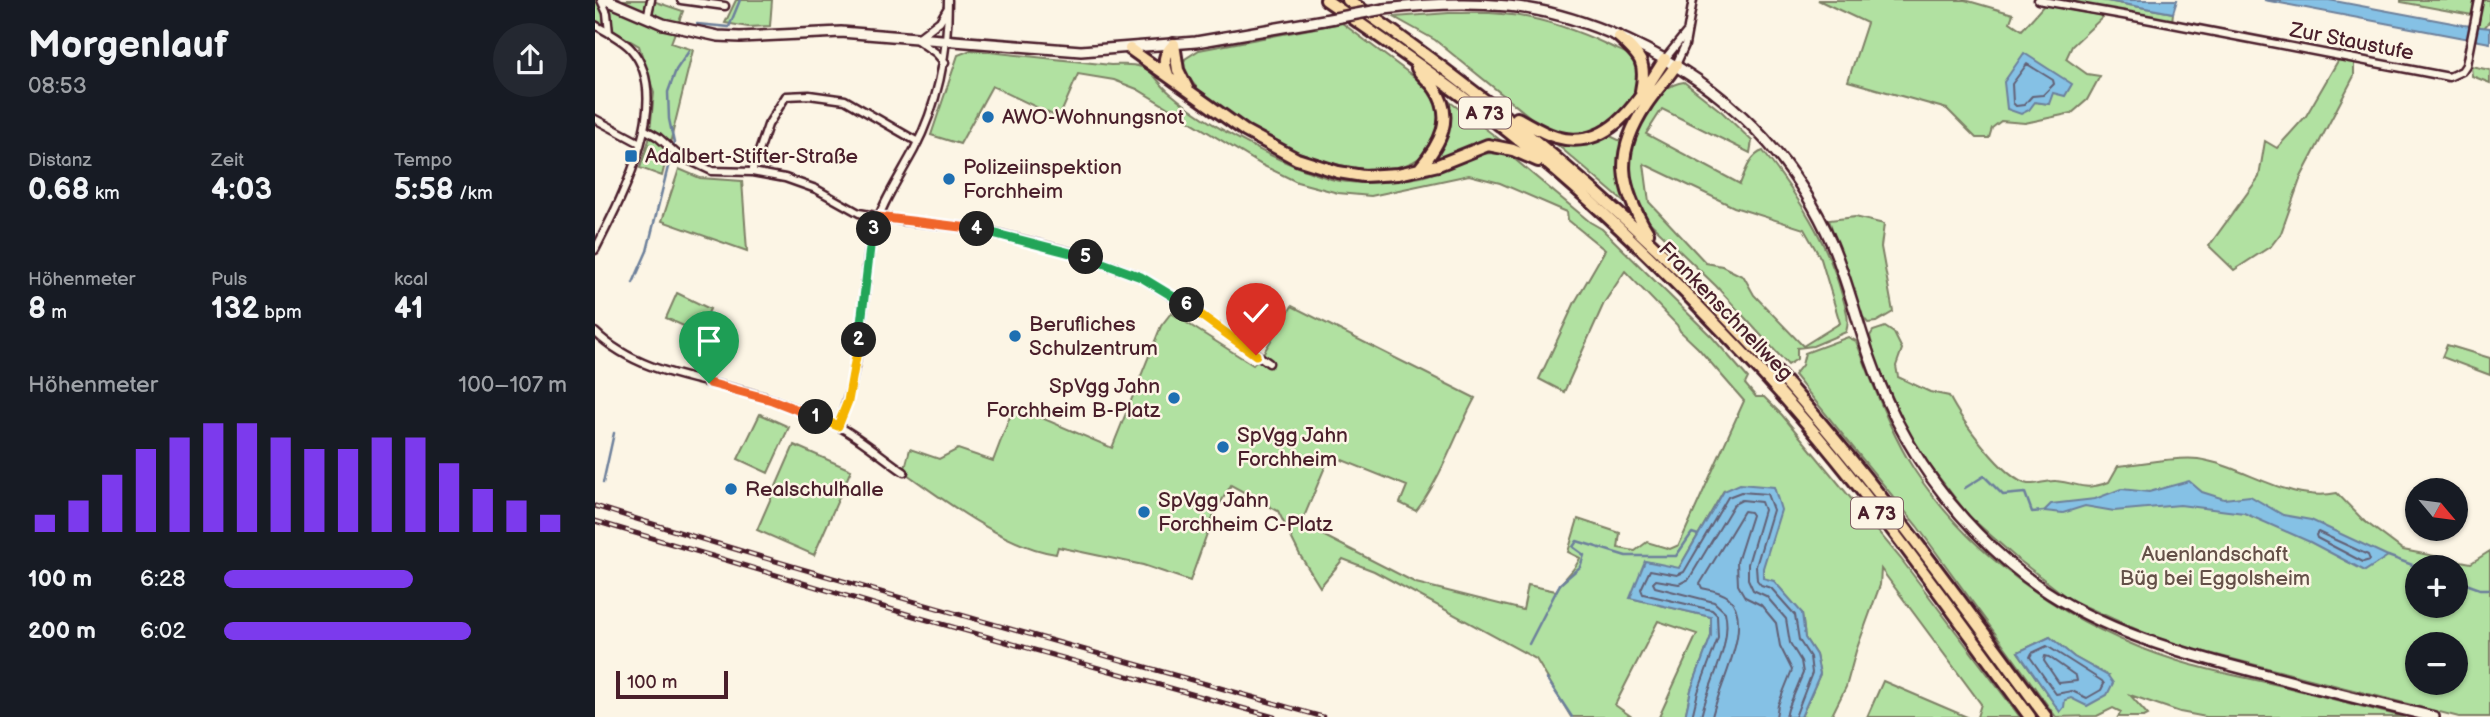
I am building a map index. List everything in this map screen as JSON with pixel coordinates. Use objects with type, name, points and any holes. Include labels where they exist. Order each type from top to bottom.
[{"type":"highway","name":"Frankenschnellweg","points":[[1326,0],[1412,59],[1555,170],[1625,234],[1765,376],[1871,505],[2030,717]]},
{"type":"highway","name":"Frankenschnellweg","points":[[1348,0],[1496,107],[1562,161],[1658,250],[1775,370],[1890,509],[2046,717]]},
{"type":"highway","points":[[1619,37],[1637,54],[1643,64],[1640,98]]},
{"type":"highway","points":[[1168,75],[1163,59],[1174,44]]},
{"type":"highway","points":[[1174,44],[1178,69],[1188,89]]},
{"type":"highway","points":[[1130,49],[1245,131],[1283,152],[1338,172],[1363,176],[1398,174],[1438,164],[1488,145],[1513,150],[1555,170]]},
{"type":"highway","points":[[1412,59],[1419,72],[1434,87],[1445,113],[1440,140],[1420,168]]},
{"type":"highway","points":[[1496,107],[1544,133],[1569,139],[1596,135],[1629,114],[1665,59]]},
{"type":"highway","points":[[1658,250],[1629,201],[1624,156],[1625,147],[1645,106],[1676,65]]},
{"type":"main road","points":[[607,0],[647,18],[681,29],[717,36],[841,32],[1081,51],[1174,44],[1384,9],[1439,4],[1510,6],[1553,14],[1619,37],[1676,65],[1715,90],[1736,108],[1775,151],[1801,187],[1833,246],[1869,357],[1905,438],[1942,493],[2011,565],[2090,617],[2150,642],[2250,671],[2434,717]]},
{"type":"street","points":[[601,0],[607,13],[610,33]]},
{"type":"street","points":[[647,18],[650,0]]},
{"type":"street","points":[[681,0],[725,6]]},
{"type":"street","points":[[1676,65],[1685,45],[1693,0]]},
{"type":"street","name":"Zur Staustufe","points":[[2038,0],[2449,77],[2462,71],[2466,65],[2479,0]]},
{"type":"street","points":[[945,63],[915,37],[940,21],[948,4]]},
{"type":"street","points":[[838,426],[848,401],[857,358],[871,239],[878,217],[918,142],[935,101],[945,63],[948,4]]},
{"type":"street","points":[[595,25],[631,49],[643,70],[649,103],[640,143],[595,250]]},
{"type":"street","points":[[1665,59],[1686,33]]},
{"type":"street","points":[[751,172],[768,125],[786,96],[809,95],[845,100],[918,142]]},
{"type":"street","points":[[595,119],[640,143]]},
{"type":"street","points":[[644,129],[658,137],[678,155],[712,171],[751,172],[785,178],[816,189],[859,213],[981,229],[1078,254],[1141,277],[1269,363]]},
{"type":"street","points":[[595,332],[612,347],[669,373],[772,400],[838,426],[904,472]]},
{"type":"green space","points":[[595,0],[650,0],[683,11],[671,43],[693,50],[662,176],[640,168],[649,140],[654,93],[639,46],[595,20]]},
{"type":"green space","points":[[736,0],[772,0],[770,26],[748,27],[725,23]]},
{"type":"green space","points":[[1818,0],[1965,0],[2013,14],[2010,22],[2022,30],[2044,5],[2104,16],[2072,46],[2066,59],[2087,74],[2100,76],[2087,100],[2072,113],[2025,123],[2001,121],[1992,128],[1989,138],[1976,138],[1947,109],[1848,81],[1867,23]],"holes":[[[2024,53],[2049,104],[2035,102]]]},
{"type":"green space","points":[[2059,0],[2101,0],[2173,13],[2172,22]]},
{"type":"green space","points":[[2401,0],[2475,0],[2472,15]]},
{"type":"green space","points":[[2482,0],[2490,0],[2490,21],[2484,28],[2478,28]]},
{"type":"green space","points":[[1496,13],[1530,18],[1571,30],[1629,55],[1637,63],[1640,84],[1629,106],[1601,129],[1592,133],[1568,135],[1545,129],[1435,40],[1394,17]]},
{"type":"green space","points":[[1342,23],[1429,88],[1433,94],[1439,113],[1438,132],[1435,139],[1412,163],[1376,169],[1333,163],[1288,147],[1246,126],[1211,101],[1189,78],[1185,59],[1199,50]]},
{"type":"green space","points":[[971,50],[1144,68],[1151,72],[1167,91],[1225,131],[1290,164],[1341,181],[1364,183],[1421,177],[1487,153],[1512,157],[1602,229],[1712,337],[1748,378],[1745,384],[1756,397],[1764,397],[1782,415],[1901,559],[2020,717],[1977,717],[1981,704],[1881,569],[1880,585],[1846,687],[1831,717],[1801,717],[1820,674],[1816,655],[1805,638],[1802,613],[1763,579],[1763,568],[1724,490],[1679,568],[1631,598],[1711,617],[1711,636],[1691,690],[1685,717],[1659,717],[1697,634],[1658,621],[1615,705],[1632,717],[1571,717],[1536,659],[1374,571],[1343,559],[1320,587],[1278,511],[1231,485],[1214,514],[1190,581],[1143,565],[1058,547],[1056,554],[1037,550],[996,533],[957,509],[904,472],[910,449],[939,459],[958,449],[993,461],[1014,406],[1112,448],[1161,326],[1171,313],[1253,365],[1292,306],[1475,398],[1440,471],[1416,511],[1400,503],[1407,486],[1330,455],[1301,524],[1416,583],[1523,610],[1528,585],[1556,591],[1578,563],[1580,558],[1568,552],[1578,519],[1620,533],[1618,548],[1635,551],[1647,542],[1670,549],[1679,545],[1744,401],[1625,271],[1604,303],[1564,392],[1539,379],[1575,302],[1605,250],[1568,220],[1567,212],[1500,183],[1469,175],[1371,196],[1338,193],[1297,182],[1262,165],[1137,89],[1114,80],[1078,74],[1059,118],[992,86],[960,144],[931,135],[958,55]]},
{"type":"green space","points":[[2339,59],[2354,63],[2354,76],[2301,177],[2281,233],[2271,246],[2234,270],[2209,246],[2259,177],[2265,141],[2277,148],[2306,116]]},
{"type":"green space","points":[[2471,66],[2490,70],[2490,83],[2472,76]]},
{"type":"green space","points":[[1684,82],[1722,112],[1752,141],[1750,153],[1662,109],[1646,134],[1740,184],[1751,160],[1763,151],[1820,237],[1836,275],[1846,309],[1846,332],[1813,346],[1797,348],[1797,359],[1788,365],[1716,286],[1640,213],[1635,201],[1627,171],[1633,141],[1653,102],[1673,85]],"holes":[[[1644,164],[1734,207],[1804,229],[1821,259],[1840,323],[1803,346],[1754,295],[1744,277],[1722,266],[1706,263],[1649,202]]]},
{"type":"green space","points":[[1450,102],[1503,142],[1483,141],[1433,164],[1431,160],[1446,138]]},
{"type":"green space","points":[[1608,135],[1623,142],[1620,178],[1626,204],[1554,142],[1584,144]]},
{"type":"green space","points":[[679,169],[700,178],[742,181],[747,251],[662,221]]},
{"type":"green space","points":[[1855,217],[1884,224],[1881,247],[1893,312],[1876,322],[1868,323],[1862,316],[1829,220]]},
{"type":"green space","points":[[677,293],[710,309],[699,333],[666,318]]},
{"type":"green space","name":"Auenlandschaft Büg bei Eggolsheim","points":[[1885,327],[1894,333],[1902,349],[1896,366],[1898,377],[1930,392],[1949,396],[1995,460],[2018,480],[2028,484],[2056,481],[2093,486],[2109,482],[2118,466],[2189,458],[2215,463],[2301,493],[2337,493],[2363,520],[2403,550],[2429,555],[2405,555],[2405,618],[2468,618],[2468,562],[2490,551],[2490,717],[2459,717],[2162,641],[2069,599],[2015,557],[1969,516],[1914,445],[1876,361],[1870,336],[1873,331]]},
{"type":"green space","points":[[1848,337],[1856,341],[1897,440],[1939,504],[1997,563],[2065,611],[2102,631],[2178,661],[2405,717],[2206,717],[2180,712],[2130,695],[2148,715],[2118,717],[2121,712],[2113,708],[2097,716],[2056,717],[1917,526],[1794,375],[1802,365],[1805,353]],"holes":[[[2050,637],[2074,657],[2108,676],[2064,700],[2060,711],[2018,652]]]},
{"type":"green space","points":[[2447,345],[2490,358],[2490,375],[2442,357]]},
{"type":"green space","points":[[760,414],[789,427],[768,473],[738,459]]},
{"type":"green space","points":[[794,445],[851,470],[814,555],[757,530]]},
{"type":"green space","points":[[1883,681],[1967,717],[1867,717]]},
{"type":"water","points":[[2102,0],[2177,0],[2173,13]]},
{"type":"water","points":[[2264,0],[2329,0],[2490,28],[2490,43]]},
{"type":"water","points":[[2024,53],[2072,84],[2065,96],[2053,93],[2049,104],[2035,102],[2029,110],[2021,114],[2007,109],[2004,82]]},
{"type":"water","points":[[2189,481],[2202,492],[2224,499],[2250,496],[2283,515],[2311,520],[2388,556],[2365,571],[2310,542],[2244,513],[2180,505],[2114,511],[2085,506],[2063,513],[2044,511],[2051,504],[2095,499],[2121,489],[2149,492]]},
{"type":"water","points":[[1740,484],[1774,487],[1781,510],[1763,568],[1763,578],[1774,581],[1802,613],[1805,638],[1816,655],[1820,674],[1801,717],[1685,717],[1691,690],[1711,636],[1711,617],[1630,598],[1645,561],[1679,568],[1724,491]]},
{"type":"water","points":[[2050,637],[2074,657],[2108,676],[2113,683],[2107,695],[2087,706],[2071,698],[2065,700],[2060,712],[2018,652]]},
{"type":"waterway","points":[[697,24],[729,27],[740,0]]},
{"type":"waterway","points":[[633,283],[647,251],[674,143],[669,119],[668,92],[676,70],[689,51]]},
{"type":"waterway","points":[[603,483],[614,433]]},
{"type":"waterway","points":[[1965,488],[1984,476],[2003,495],[2025,493],[2032,512],[2044,511]]},
{"type":"waterway","points":[[1529,644],[1560,584],[1580,567],[1584,555],[1573,547],[1577,541],[1626,556],[1676,556],[1692,533],[1698,535]]},
{"type":"waterway","points":[[2388,556],[2405,562]]},
{"type":"waterway","points":[[2468,585],[2490,589]]},
{"type":"waterway","points":[[1547,679],[1572,717]]},
{"type":"railway","points":[[595,506],[867,588],[1323,717]]},
{"type":"railway","points":[[595,521],[917,617],[1274,717]]},
{"type":"place","name":"AWO-Wohnungsnot","points":[[988,117]]},
{"type":"place","name":"Adalbert-Stifter-Straße","points":[[631,156]]},
{"type":"place","name":"Polizeiinspektion Forchheim","points":[[949,179]]},
{"type":"place","name":"Berufliches Schulzentrum","points":[[1015,336]]},
{"type":"place","name":"SpVgg Jahn Forchheim B-Platz","points":[[1174,398]]},
{"type":"place","name":"SpVgg Jahn Forchheim","points":[[1223,447]]},
{"type":"place","name":"Realschulhalle","points":[[731,489]]},
{"type":"place","name":"SpVgg Jahn Forchheim C-Platz","points":[[1144,512]]},
{"type":"route","points":[[709,383],[772,400],[838,426],[848,401],[857,358],[871,239],[878,217],[981,229],[1078,254],[1111,266],[1141,277],[1192,309],[1256,355]]}]
